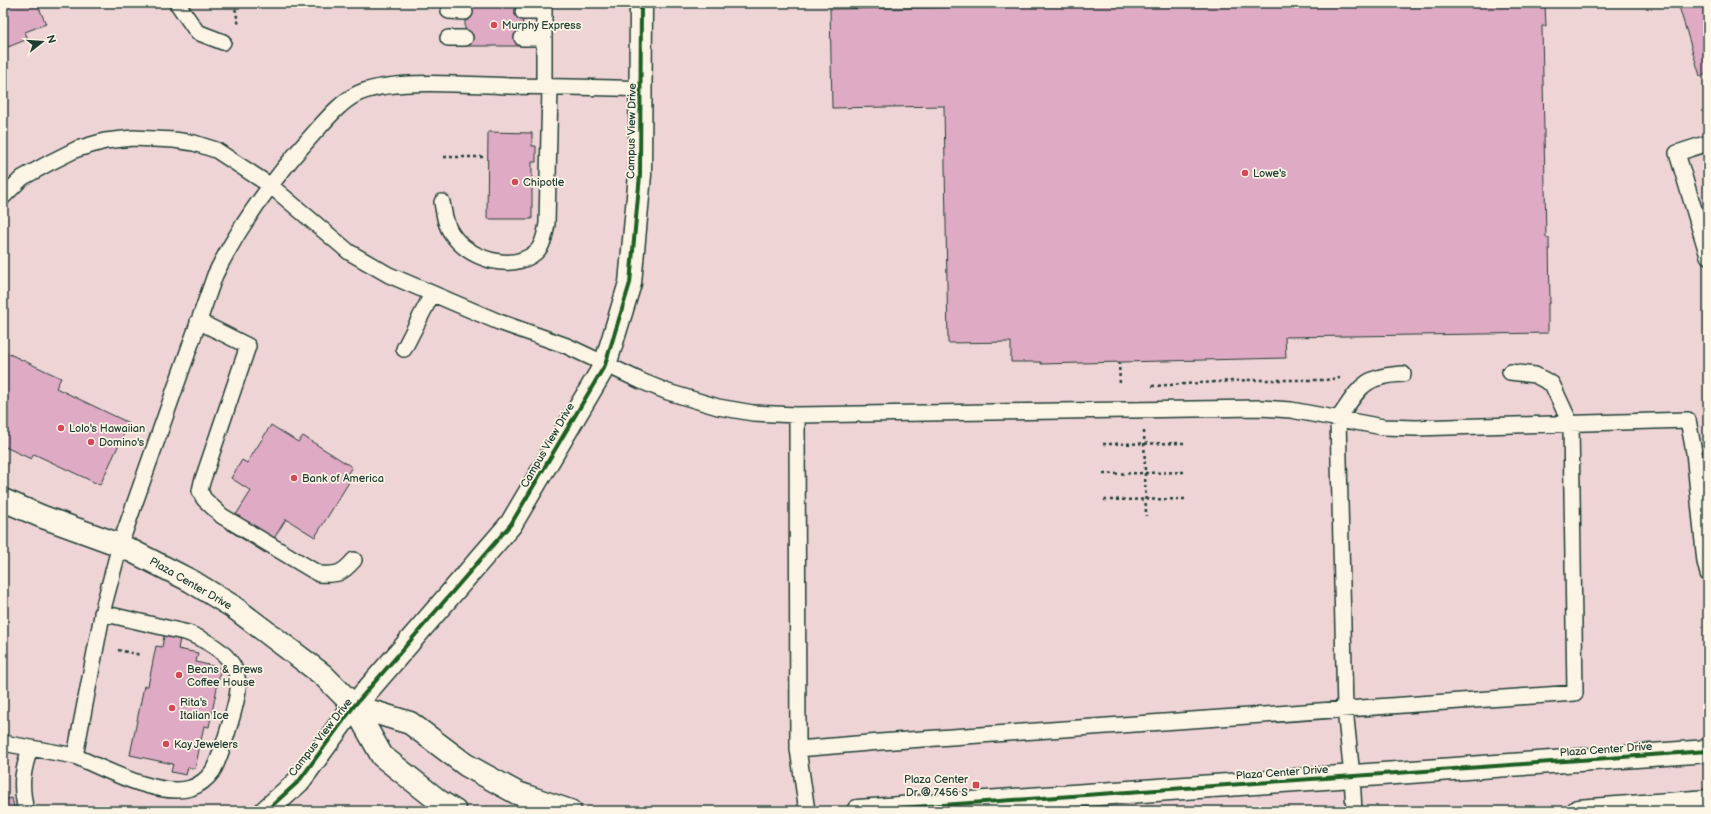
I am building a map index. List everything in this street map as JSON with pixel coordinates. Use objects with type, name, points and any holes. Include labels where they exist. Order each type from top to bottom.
[{"type":"street","name":"Campus View Drive","points":[[266,811],[299,781],[354,706],[511,524],[605,365],[630,283],[640,175],[641,3]]},
{"type":"street","name":"Plaza Center Drive","points":[[3,500],[43,517],[120,544],[191,580],[232,606],[322,674],[354,706],[382,756],[439,801],[455,811]]},
{"type":"street","name":"Plaza Center Drive","points":[[354,706],[410,723],[466,765],[517,793],[570,811]]},
{"type":"street","name":"Plaza Center Drive","points":[[858,811],[1708,751]]},
{"type":"street","points":[[1578,811],[1708,801]]},
{"type":"lane","points":[[177,3],[197,32],[223,42]]},
{"type":"lane","points":[[442,202],[447,226],[460,244],[470,251],[499,262],[516,262],[537,252],[543,242],[547,224],[547,87],[544,7],[522,12]]},
{"type":"lane","points":[[449,11],[465,12]]},
{"type":"lane","points":[[448,38],[464,38]]},
{"type":"lane","points":[[522,38],[544,38]]},
{"type":"lane","points":[[75,756],[102,614],[120,544],[198,321],[215,276],[229,246],[271,186],[300,149],[339,107],[356,95],[385,86],[445,84],[640,88]]},
{"type":"lane","points":[[3,197],[22,178],[48,163],[77,150],[105,141],[133,138],[174,140],[194,143],[216,150],[271,186],[349,252],[389,275],[499,322],[567,346],[605,365],[668,392],[718,407],[754,413],[796,415],[1260,408],[1291,410],[1383,427],[1571,425],[1688,420],[1704,517],[1708,574]]},
{"type":"lane","points":[[1708,143],[1677,153],[1708,256]]},
{"type":"lane","points":[[404,349],[432,294]]},
{"type":"lane","points":[[198,321],[248,346],[202,482],[200,491],[204,499],[222,516],[319,574],[336,574],[344,572],[354,560]]},
{"type":"lane","points":[[798,749],[1575,693],[1571,425],[1552,384],[1535,375],[1510,372]]},
{"type":"lane","points":[[1354,811],[1345,710],[1338,419],[1359,390],[1368,382],[1385,375],[1403,374]]},
{"type":"lane","points":[[796,415],[798,749],[807,811]]},
{"type":"lane","points":[[3,743],[75,756],[106,771],[156,787],[178,790],[190,788],[199,784],[212,771],[219,757],[237,696],[237,680],[235,670],[231,663],[225,656],[200,638],[188,633],[102,614]]},
{"type":"lane","points":[[26,811],[21,781],[30,748]]},
{"type":"path","points":[[234,3],[241,34]]},
{"type":"path","points":[[444,157],[484,156]]},
{"type":"path","points":[[1119,362],[1120,386]]},
{"type":"path","points":[[1151,386],[1249,380],[1325,380],[1346,377]]},
{"type":"path","points":[[1112,386],[1126,386]]},
{"type":"path","points":[[1144,430],[1146,516]]},
{"type":"path","points":[[1103,444],[1186,443]]},
{"type":"path","points":[[1104,474],[1186,472]]},
{"type":"path","points":[[1104,500],[1187,499]]},
{"type":"shaded area","points":[[3,3],[1708,3],[1708,811],[3,811]]},
{"type":"building","points":[[3,3],[37,3],[46,24],[25,32],[28,39],[3,49]]},
{"type":"building","name":"Murphy Express","points":[[465,3],[523,3],[522,46],[465,46]]},
{"type":"building","name":"Lowe's","points":[[992,3],[1545,3],[1546,26],[1542,26],[1546,238],[1549,238],[1550,303],[1548,303],[1548,333],[1285,337],[1286,358],[1041,364],[1041,362],[1011,362],[1011,342],[948,343],[944,106],[832,108],[830,9],[992,7]]},
{"type":"building","points":[[1678,3],[1708,3],[1708,74],[1700,76]]},
{"type":"building","points":[[488,132],[532,133],[532,146],[536,146],[536,162],[532,162],[532,219],[487,219]]},
{"type":"building","points":[[3,351],[61,378],[56,388],[129,423],[100,485],[34,454],[31,459],[3,446]]},
{"type":"building","points":[[271,425],[298,442],[303,436],[352,467],[346,476],[351,479],[315,537],[286,519],[265,553],[227,529],[251,491],[231,478],[242,460],[247,463]]},
{"type":"building","points":[[164,636],[180,639],[178,649],[198,653],[196,662],[221,668],[209,727],[204,726],[195,769],[188,767],[186,775],[171,772],[173,764],[130,755],[144,686],[148,686],[156,646],[162,647]]},
{"type":"building","points":[[12,798],[15,811],[3,811],[3,800]]},
{"type":"cycle path","points":[[266,811],[299,781],[354,706],[511,524],[605,365],[630,283],[640,175],[641,3]]},
{"type":"cycle path","points":[[858,811],[1708,751]]},
{"type":"place","name":"Murphy Express","points":[[494,25]]},
{"type":"place","name":"Lowe's","points":[[1245,173]]},
{"type":"place","name":"Chipotle","points":[[515,182]]},
{"type":"place","name":"Lolo's Hawaiian","points":[[61,428]]},
{"type":"place","name":"Domino's","points":[[91,442]]},
{"type":"place","name":"Bank of America","points":[[294,478]]},
{"type":"place","name":"Beans & Brews Coffee House","points":[[179,675]]},
{"type":"place","name":"Rita's Italian Ice","points":[[172,708]]},
{"type":"place","name":"Kay Jewelers","points":[[166,744]]},
{"type":"place","name":"Plaza Center Dr @ 7456 S","points":[[976,785]]}]
